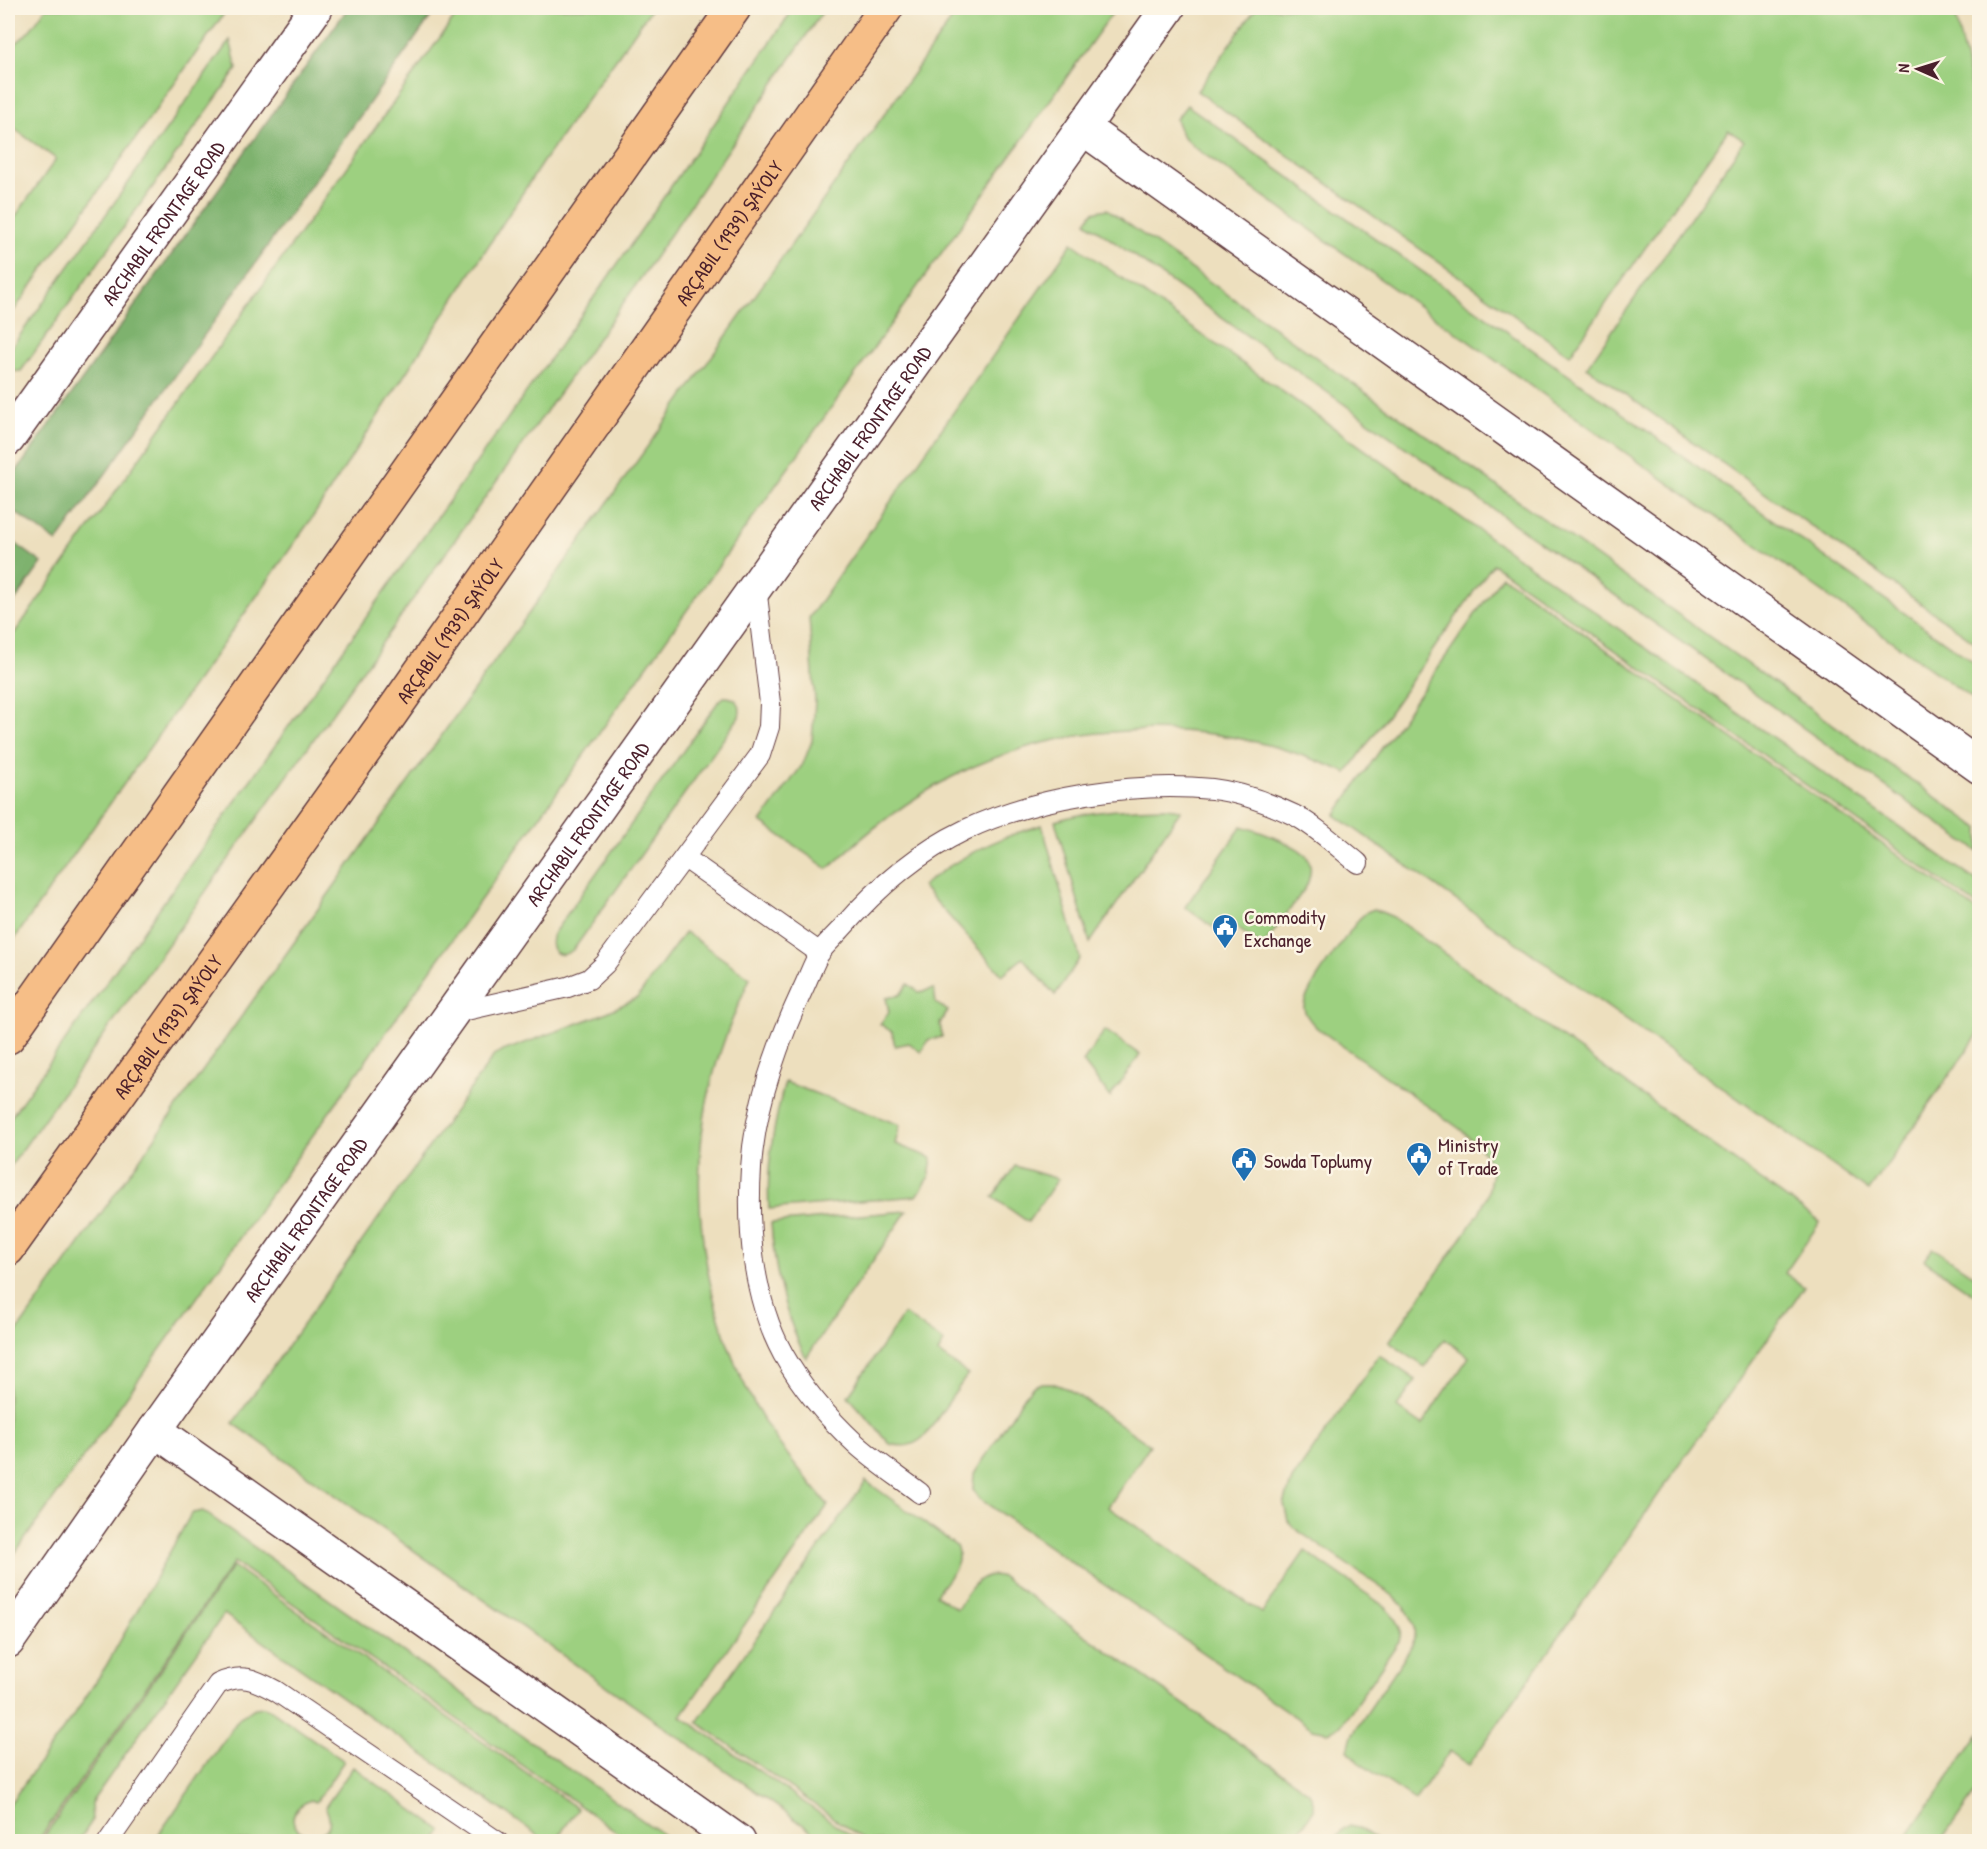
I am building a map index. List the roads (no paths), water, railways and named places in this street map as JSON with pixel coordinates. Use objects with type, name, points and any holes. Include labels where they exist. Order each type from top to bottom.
[{"type":"main road","points":[[8,1036],[734,8]]},
{"type":"main road","name":"ARÇABIL (1939) ŞAÝOLY","points":[[8,1249],[388,718],[886,8]]},
{"type":"street","name":"ARCHABIL FRONTAGE ROAD","points":[[8,439],[316,8]]},
{"type":"street","name":"ARCHABIL FRONTAGE ROAD","points":[[8,1641],[155,1430],[1168,8]]},
{"type":"street","points":[[1083,128],[1980,767]]},
{"type":"street","points":[[155,1430],[739,1842]]},
{"type":"lane","points":[[453,1012],[568,987],[589,980],[605,964],[760,754],[769,727],[770,704],[756,587]]},
{"type":"lane","points":[[920,1493],[858,1446],[821,1408],[783,1353],[761,1300],[752,1251],[749,1198],[752,1155],[762,1098],[775,1057],[820,953],[860,908],[901,870],[925,854],[965,830],[1017,810],[1063,798],[1118,789],[1214,789],[1260,801],[1297,816],[1358,863]]},
{"type":"lane","points":[[685,858],[820,953]]},
{"type":"lane","points":[[108,1842],[218,1684],[231,1678],[243,1677],[258,1681],[276,1691],[498,1842]]},
{"type":"place","name":"Commodity Exchange","points":[[1225,950]]},
{"type":"place","name":"Ministry of Trade","points":[[1419,1178]]},
{"type":"place","name":"Sowda Toplumy","points":[[1244,1183]]}]
